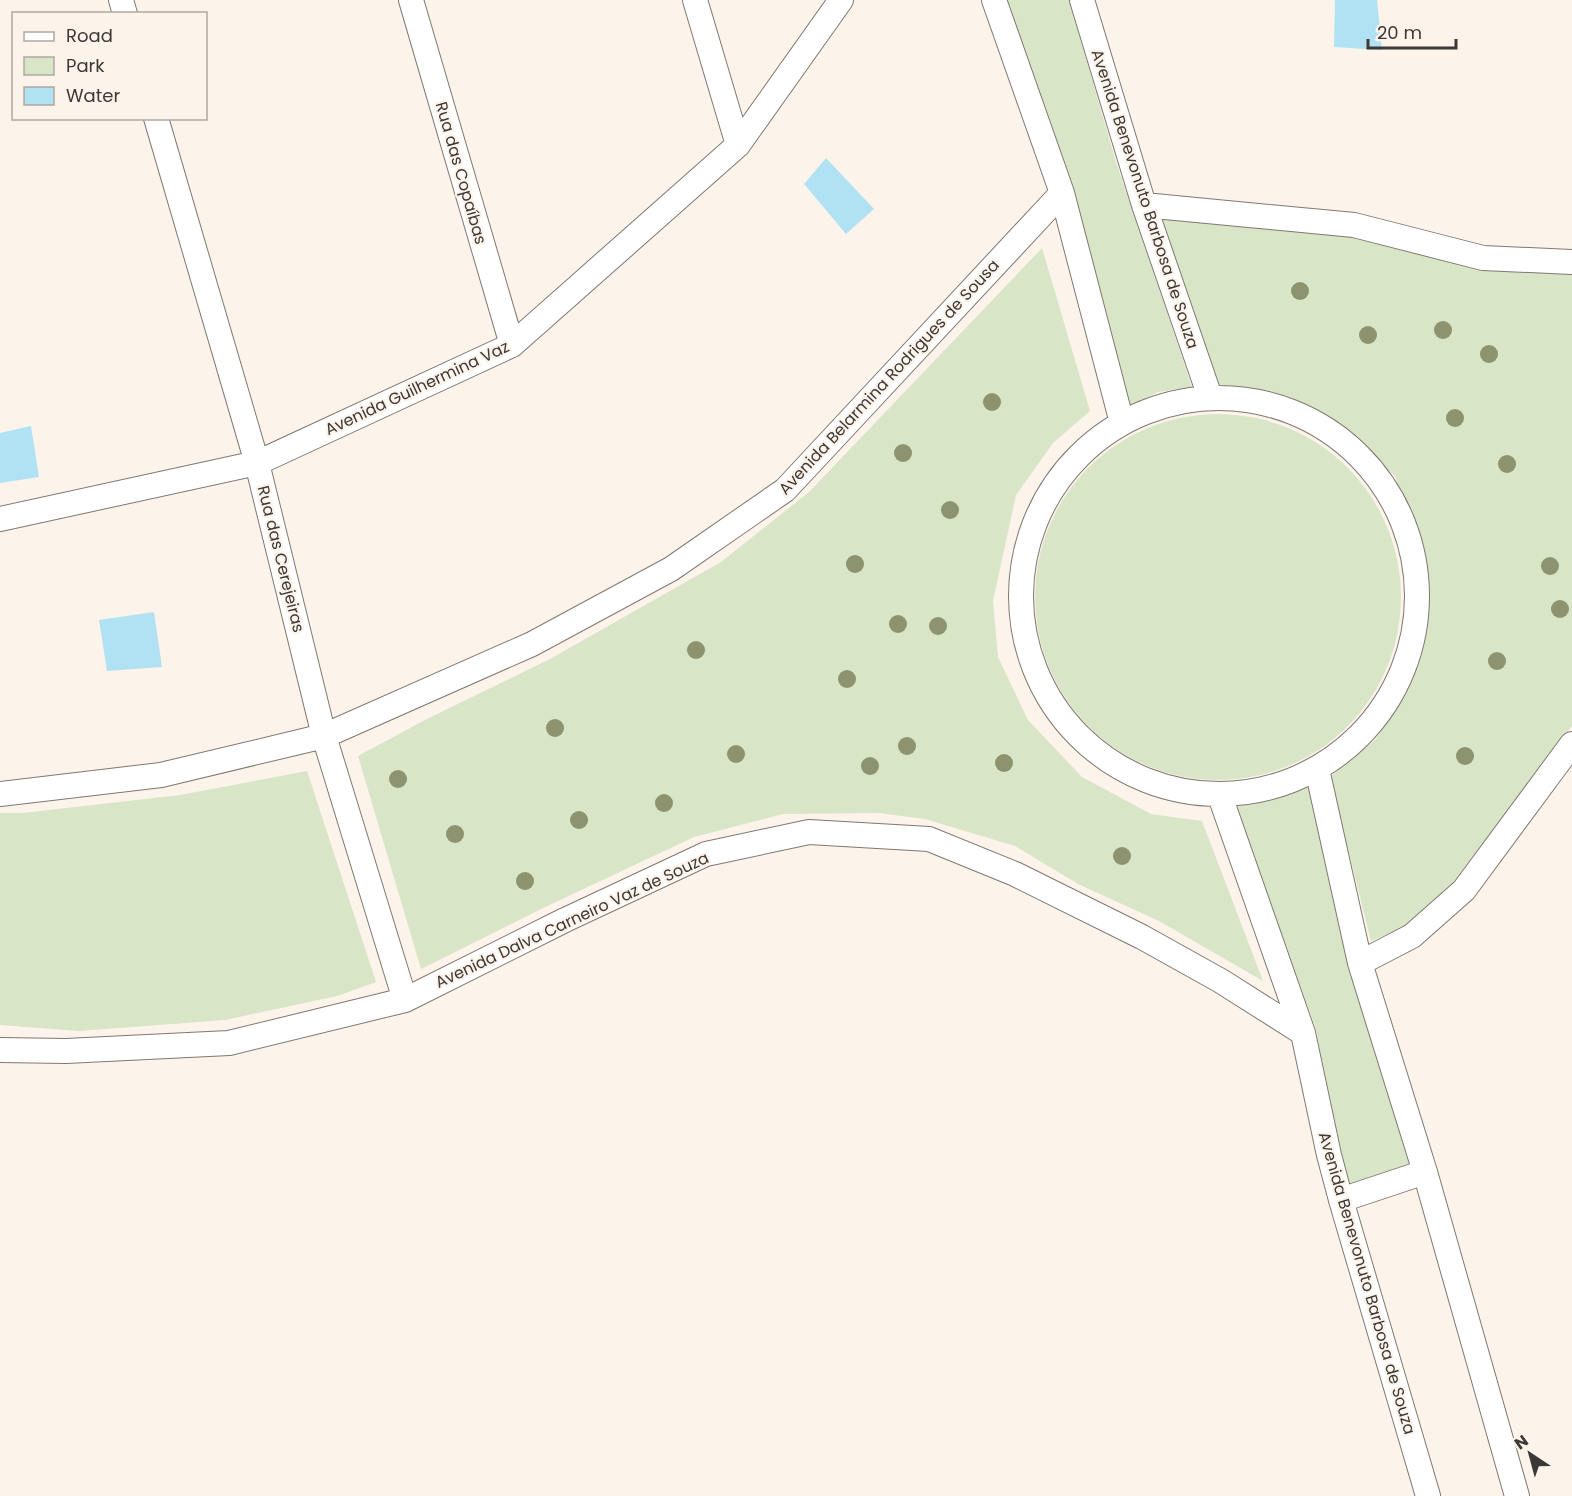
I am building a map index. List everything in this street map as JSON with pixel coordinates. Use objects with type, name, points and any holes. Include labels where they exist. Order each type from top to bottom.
[{"type":"street","name":"Rua das Copaíbas","points":[[411,0],[512,345]]},
{"type":"street","points":[[695,0],[738,145]]},
{"type":"street","name":"Avenida Guilhermina Vaz","points":[[0,519],[257,463],[512,345],[738,145],[841,0]]},
{"type":"street","points":[[994,0],[1062,193],[1122,423]]},
{"type":"street","name":"Avenida Benevonuto Barbosa de Souza","points":[[1082,0],[1144,205],[1210,397]]},
{"type":"street","name":"Rua das Cerejeiras","points":[[157,120],[257,463],[324,736],[405,1000]]},
{"type":"street","name":"Avenida Belarmina Rodrigues de Sousa","points":[[0,794],[161,775],[324,736],[542,639],[670,569],[785,490],[1062,193]]},
{"type":"street","points":[[1144,205],[1354,225],[1483,258],[1572,262]]},
{"type":"street","points":[[1210,397],[1276,405],[1335,434],[1382,481],[1411,540],[1418,606],[1403,671],[1368,728],[1317,769],[1270,789],[1220,796],[1155,785],[1097,755],[1052,708],[1025,648],[1019,583],[1035,519],[1071,464],[1122,423],[1164,405],[1210,397]]},
{"type":"street","points":[[1360,963],[1412,936],[1464,890],[1572,744]]},
{"type":"street","points":[[1317,769],[1360,963],[1425,1172],[1517,1496]]},
{"type":"street","name":"Avenida Benevonuto Barbosa de Souza","points":[[1220,796],[1303,1033],[1341,1200],[1428,1496]]},
{"type":"street","name":"Avenida Dalva Carneiro Vaz de Souza","points":[[0,1050],[66,1051],[229,1043],[405,1000],[565,920],[706,854],[809,832],[928,839],[1015,873],[1142,937],[1221,981],[1303,1033]]},
{"type":"street","points":[[1341,1200],[1425,1172]]},
{"type":"green space","points":[[1007,0],[1069,0],[1116,162],[1192,387],[1158,392],[1130,407]]},
{"type":"green space","points":[[1159,216],[1353,236],[1572,266],[1572,726],[1453,884],[1407,926],[1371,941],[1330,777],[1376,739],[1413,680],[1430,589],[1420,538],[1395,476],[1345,427],[1285,396],[1217,387]]},
{"type":"green space","points":[[1042,248],[1090,411],[1053,443],[1016,495],[993,601],[998,657],[1028,720],[1082,777],[1151,814],[1202,821],[1263,981],[1159,921],[1078,884],[1015,846],[925,819],[879,813],[783,814],[694,837],[421,969],[358,756],[425,720],[550,659],[721,562],[809,492]]},
{"type":"green space","points":[[1200,414],[1236,414],[1271,421],[1304,435],[1320,444],[1348,467],[1371,495],[1394,544],[1401,579],[1401,615],[1394,650],[1371,699],[1348,727],[1320,750],[1271,773],[1236,780],[1200,780],[1165,773],[1132,759],[1102,739],[1076,713],[1056,683],[1042,650],[1035,615],[1035,579],[1042,544],[1056,511],[1076,481],[1102,455],[1132,435],[1165,421]]},
{"type":"green space","points":[[307,771],[376,982],[337,996],[225,1020],[79,1031],[0,1025],[0,813],[23,813],[180,795]]},
{"type":"green space","points":[[1309,787],[1411,1164],[1348,1184],[1315,1026],[1234,806]]},
{"type":"water","points":[[1335,0],[1377,0],[1382,50],[1334,47]]},
{"type":"water","points":[[826,158],[874,209],[846,234],[804,184]]},
{"type":"water","points":[[31,426],[39,477],[0,483],[0,433]]},
{"type":"water","points":[[154,612],[162,667],[107,671],[99,620]]}]
